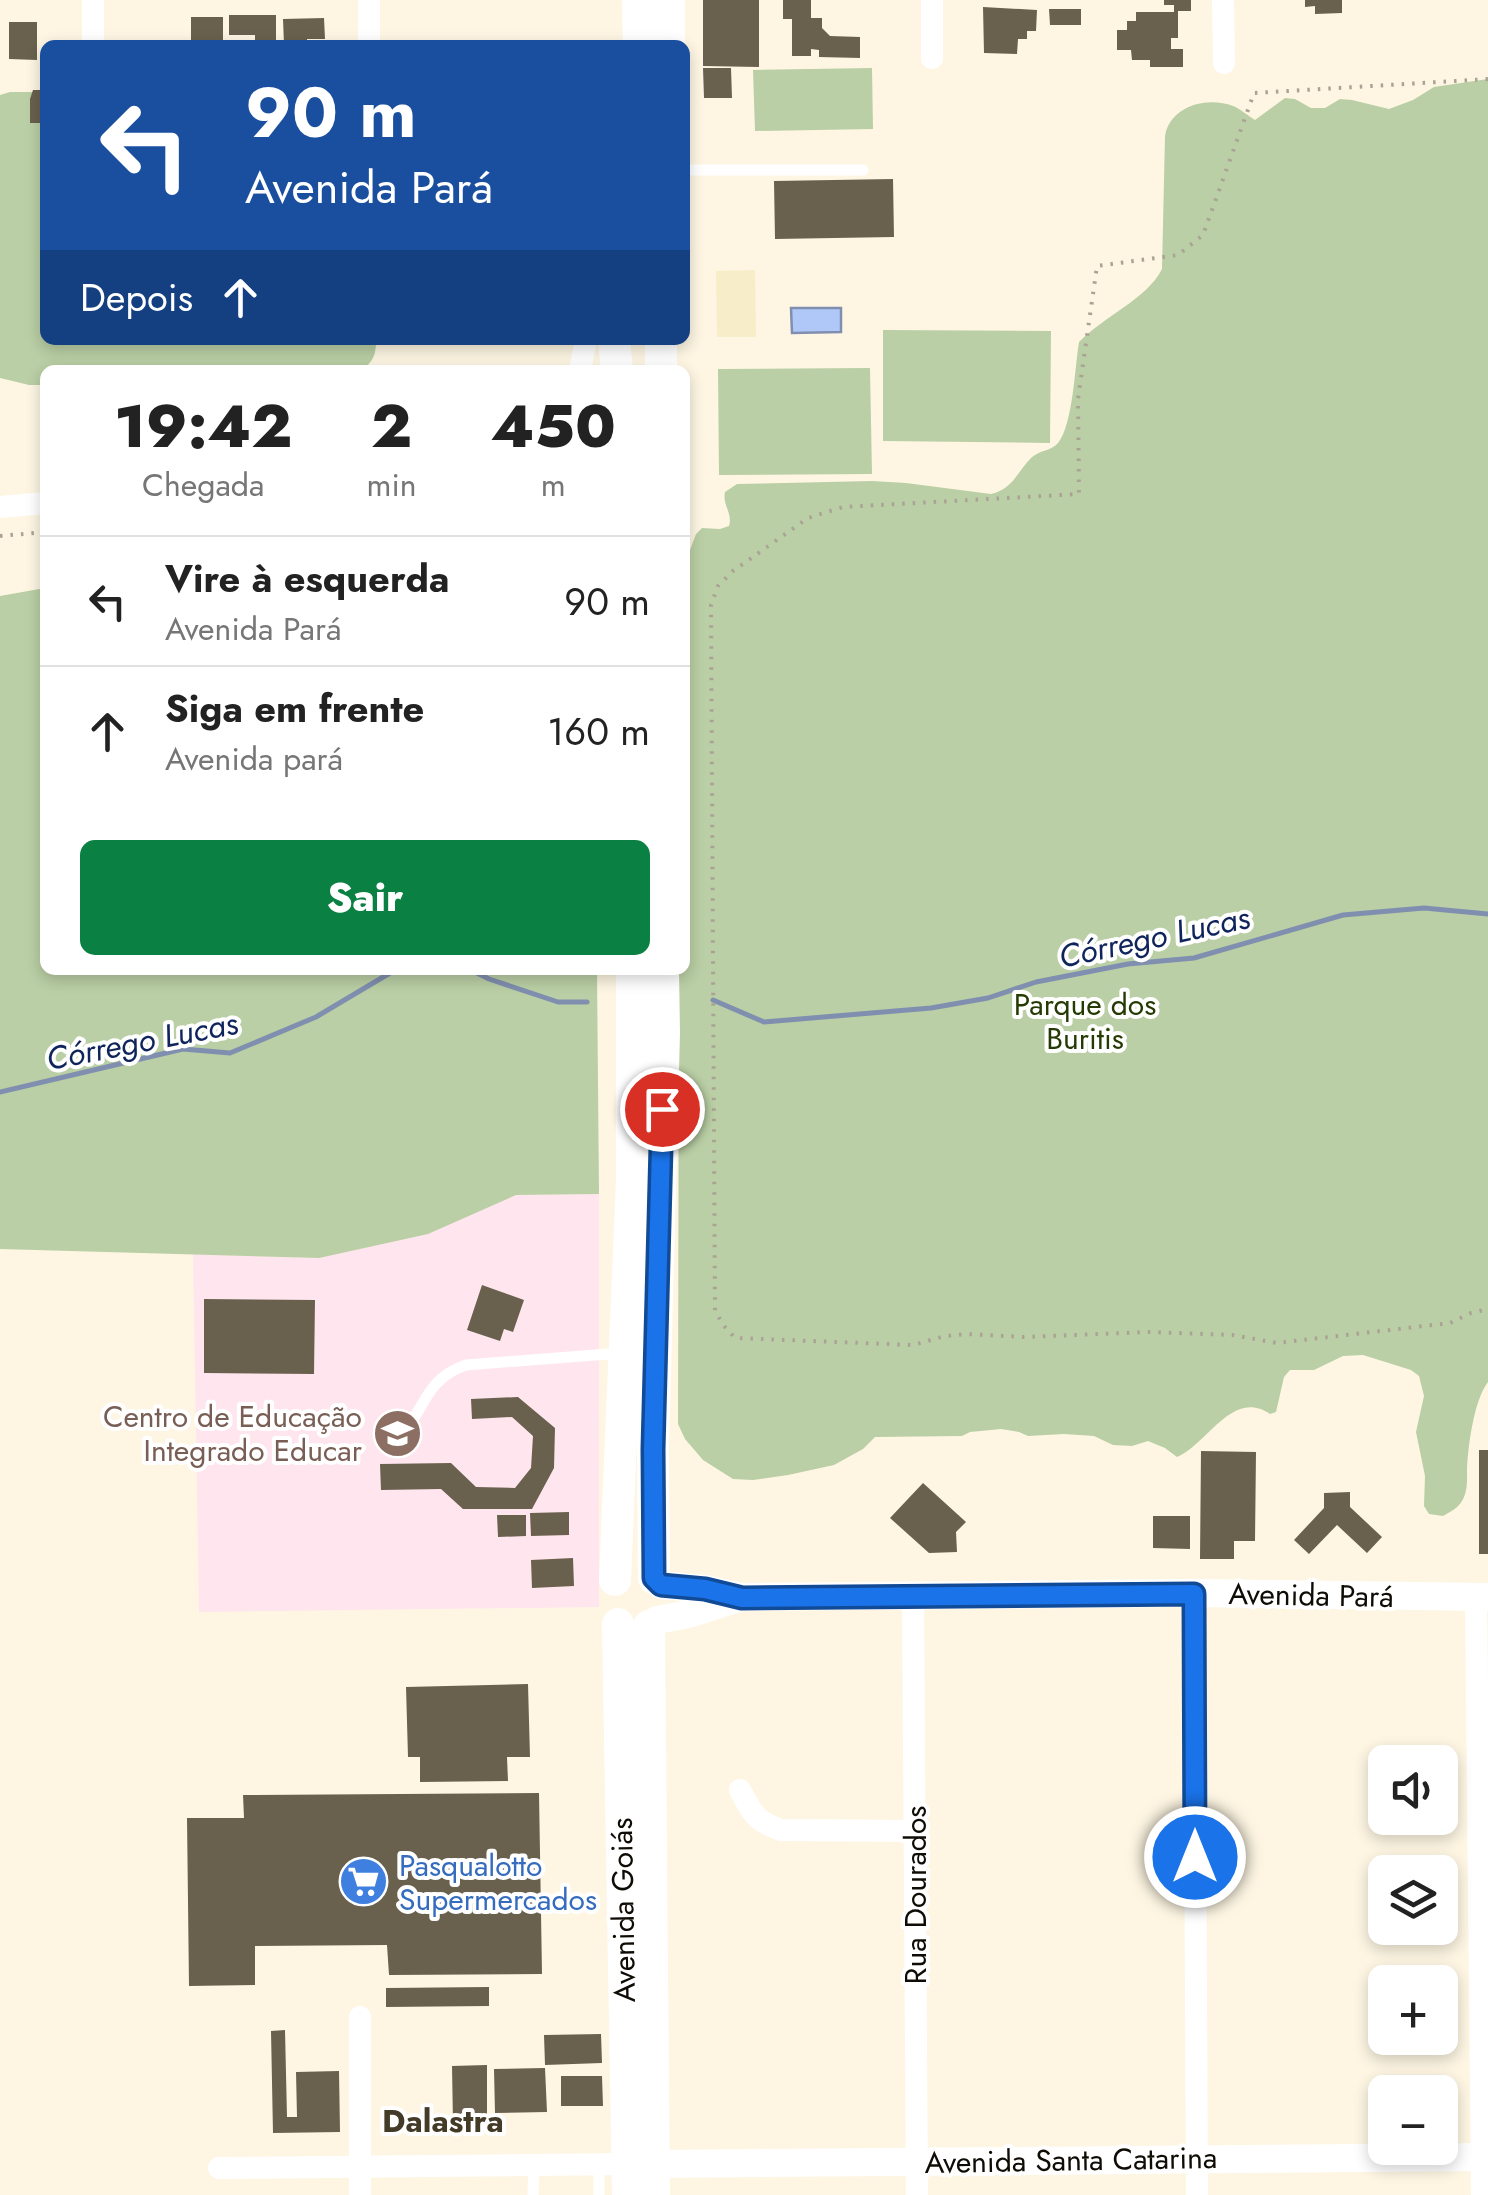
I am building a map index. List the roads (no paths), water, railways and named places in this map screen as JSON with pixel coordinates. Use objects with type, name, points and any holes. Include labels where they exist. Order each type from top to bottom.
[{"type":"main road","points":[[638,0],[639,40]]},
{"type":"main road","points":[[669,0],[669,40]]},
{"type":"main road","points":[[632,975],[632,1179],[626,1353],[615,1580],[606,1597],[611,1616],[641,1624],[664,1604],[657,1581],[653,1449],[663,975]]},
{"type":"main road","points":[[615,1580],[638,1571],[657,1581]]},
{"type":"main road","name":"Avenida Goiás","points":[[633,2177],[641,1624]]},
{"type":"street","points":[[93,0],[93,40]]},
{"type":"street","points":[[369,0],[369,40]]},
{"type":"street","points":[[932,0],[932,58]]},
{"type":"street","points":[[1223,0],[1224,63]]},
{"type":"street","points":[[0,507],[40,503]]},
{"type":"street","points":[[657,1581],[742,1598]]},
{"type":"street","points":[[1194,1594],[1197,2195]]},
{"type":"street","name":"Avenida Pará","points":[[641,1624],[742,1598],[1194,1594],[1482,1597]]},
{"type":"street","name":"Rua Dourados","points":[[913,1595],[917,2195]]},
{"type":"street","points":[[1482,1597],[1482,2195]]},
{"type":"street","points":[[740,1790],[753,1816],[781,1830],[914,1832]]},
{"type":"street","points":[[360,2017],[360,2195]]},
{"type":"street","name":"Avenida Santa Catarina","points":[[219,2168],[534,2165],[633,2177],[917,2162],[1485,2158]]},
{"type":"lane","points":[[690,170],[863,170]]},
{"type":"lane","points":[[408,1430],[436,1382],[450,1370],[466,1365],[626,1353]]},
{"type":"lane","points":[[533,2195],[534,2165]]},
{"type":"lane","points":[[599,2195],[633,2177]]},
{"type":"water","points":[[791,308],[841,308],[841,332],[792,333]]},
{"type":"waterway","name":"Córrego Lucas","points":[[713,1000],[764,1022],[931,1008],[1128,964],[1194,958],[1343,915],[1424,908],[1488,914]]},
{"type":"waterway","name":"Córrego Lucas","points":[[0,1092],[183,1049],[230,1053],[316,1017],[387,975]]},
{"type":"waterway","name":"Córrego Lucas","points":[[481,975],[558,1002],[587,1002]]},
{"type":"place","name":"Centro de Educação Integrado Educar","points":[[397,1433]]},
{"type":"place","name":"Pasqualotto Supermercados","points":[[364,1882]]},
{"type":"district","name":"Dalastra","points":[[443,2121]]},
{"type":"park label","name":"Parque dos Buritis","points":[[1085,1021]]}]
